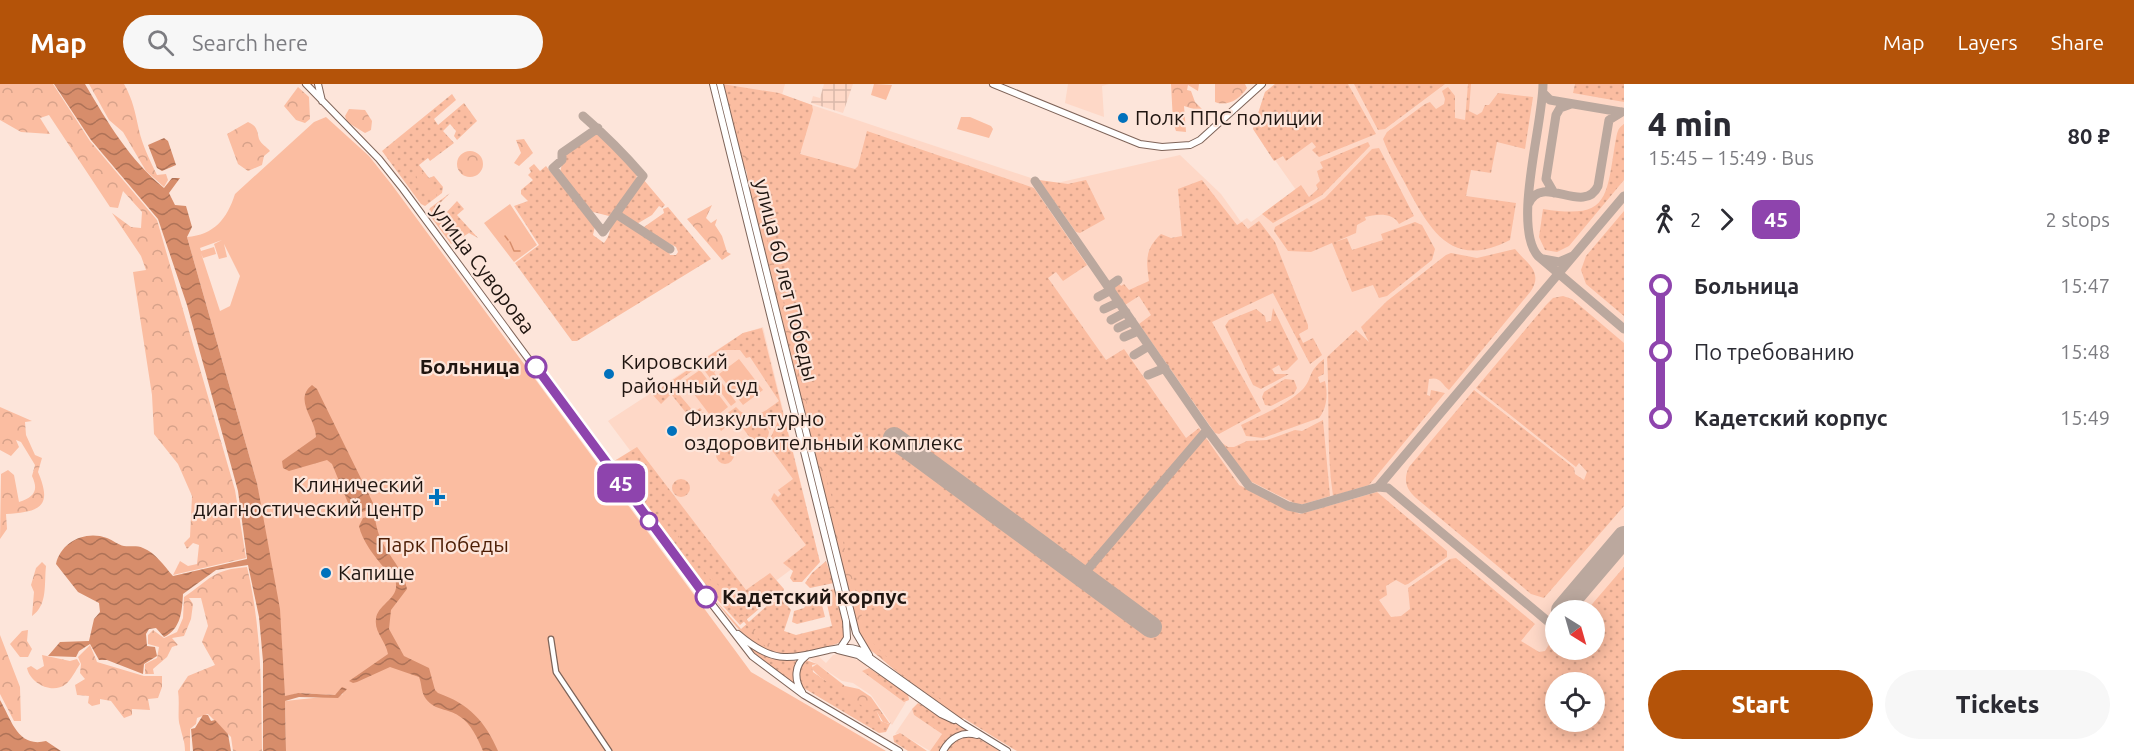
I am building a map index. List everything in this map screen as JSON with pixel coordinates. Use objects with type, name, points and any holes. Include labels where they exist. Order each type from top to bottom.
[{"type":"main road","name":"улица Суворова","points":[[306,84],[387,169],[660,537],[730,627]]},
{"type":"main road","points":[[318,84],[323,104]]},
{"type":"main road","name":"улица 60 лет Победы","points":[[713,84],[721,103],[750,216],[843,593],[858,640],[869,655]]},
{"type":"main road","name":"улица 60 лет Победы","points":[[720,84],[721,103]]},
{"type":"main road","points":[[993,84],[1129,140],[1162,147],[1190,145],[1200,140],[1262,84]]},
{"type":"main road","name":"улица 60 лет Победы","points":[[841,647],[848,633],[843,593]]},
{"type":"main road","points":[[730,627],[748,643],[773,657],[787,659],[841,647],[854,648],[869,655],[963,724],[1007,751]]},
{"type":"main road","points":[[730,627],[752,657],[804,695],[898,751]]},
{"type":"main road","points":[[832,649],[858,655],[940,714],[963,724]]},
{"type":"main road","points":[[804,695],[797,683],[796,675],[799,663],[808,655]]},
{"type":"main road","points":[[943,751],[949,742],[965,733],[986,738]]},
{"type":"street","points":[[551,639],[556,672],[609,751]]},
{"type":"shaded area","points":[[725,84],[785,84],[782,95],[1037,180],[1057,183],[1180,155],[1221,194],[1241,222],[1247,218],[1251,222],[1296,190],[1253,129],[1265,92],[1275,84],[1624,84],[1624,751],[1026,751]]},
{"type":"shaded area","points":[[824,84],[853,84],[843,113],[811,103],[813,96],[820,98]]},
{"type":"shaded area","points":[[1068,84],[1109,84],[1102,86],[1104,117],[1065,103]]},
{"type":"shaded area","points":[[763,327],[817,550],[745,604],[608,421],[743,333]]},
{"type":"shaded area","points":[[841,654],[866,663],[867,668],[906,702],[892,725],[871,695],[853,683],[842,681],[809,659],[818,656],[826,663],[833,655]]},
{"type":"shaded area","points":[[912,709],[914,715],[942,734],[930,751],[900,733],[895,734]]},
{"type":"green space","points":[[0,84],[53,84],[90,141],[157,220],[235,490],[246,558],[173,575],[180,561],[188,566],[197,564],[199,545],[193,543],[187,549],[184,543],[190,537],[192,496],[178,464],[154,434],[152,395],[133,272],[146,270],[141,256],[112,213],[131,227],[141,228],[142,212],[123,191],[118,208],[110,207],[49,115],[40,118],[50,134],[21,132],[0,120]]},
{"type":"green space","points":[[89,84],[124,84],[132,101],[142,141],[157,175],[166,174],[168,180],[164,187],[146,171],[123,132],[109,120]]},
{"type":"green space","points":[[722,84],[779,93],[812,105],[813,110],[800,154],[855,169],[858,166],[867,131],[1034,188],[1087,265],[1063,281],[1056,272],[1048,278],[1106,360],[1124,349],[1186,438],[1199,428],[1239,485],[1300,514],[1377,492],[1447,551],[1447,557],[1408,584],[1405,585],[1396,580],[1386,586],[1387,595],[1379,600],[1391,617],[1401,616],[1410,609],[1408,588],[1450,559],[1456,558],[1535,624],[1521,641],[1539,652],[1545,651],[1545,660],[1605,660],[1605,600],[1596,600],[1624,567],[1624,751],[1017,751],[929,695],[883,660],[867,644],[858,630],[748,189],[747,171],[743,166]]},
{"type":"green space","points":[[874,84],[892,85],[886,100],[871,95]]},
{"type":"green space","points":[[1171,84],[1199,84],[1198,91],[1188,85],[1187,90],[1191,91],[1195,102],[1206,113],[1184,106],[1186,132],[1176,131],[1173,122]]},
{"type":"green space","points":[[1215,84],[1245,84],[1247,88],[1233,101],[1220,103],[1215,102]]},
{"type":"green space","points":[[1275,84],[1348,84],[1376,134],[1319,157],[1312,150],[1316,147],[1312,142],[1286,161],[1283,156],[1274,161],[1253,129],[1265,92]]},
{"type":"green space","points":[[1354,84],[1445,84],[1385,129],[1378,130]]},
{"type":"green space","points":[[1468,84],[1471,84],[1469,111],[1477,115],[1498,93],[1533,97],[1525,149],[1497,142],[1491,173],[1471,170],[1466,196],[1516,203],[1510,240],[1491,248],[1474,251],[1459,248],[1436,233],[1417,205],[1383,139],[1387,132],[1425,104],[1430,102],[1436,109],[1444,104],[1442,91],[1448,87],[1455,96],[1455,118],[1465,120]]},
{"type":"green space","points":[[1575,84],[1624,84],[1624,102],[1573,93]]},
{"type":"green space","points":[[298,87],[309,97],[310,119],[305,123],[296,120],[284,106]]},
{"type":"green space","points":[[452,94],[456,100],[434,119],[438,125],[464,103],[477,121],[457,140],[454,136],[456,131],[450,124],[443,131],[454,143],[430,161],[428,158],[419,165],[429,178],[434,176],[443,187],[442,193],[425,206],[421,204],[382,151]]},
{"type":"green space","points":[[731,108],[746,154],[793,340],[791,343],[788,342]]},
{"type":"green space","points":[[349,109],[365,110],[372,121],[371,130],[365,133],[347,122],[345,116]]},
{"type":"green space","name":"Парк Победы","points":[[326,117],[369,156],[751,672],[886,751],[286,751],[285,701],[342,695],[346,688],[335,695],[298,693],[285,697],[257,483],[187,237],[205,233],[218,224],[228,211],[235,194],[314,122]],"holes":[[[222,240],[214,244],[219,259],[227,257],[224,244],[240,276],[230,306],[220,311],[201,253],[203,258],[216,254],[214,247],[201,251],[200,248]]]},
{"type":"green space","points":[[961,117],[970,117],[991,126],[993,129],[989,138],[957,129]]},
{"type":"green space","points":[[248,122],[255,127],[260,141],[270,151],[264,156],[262,165],[248,171],[238,164],[227,134]]},
{"type":"green space","points":[[1624,124],[1624,180],[1569,246],[1557,252],[1545,250],[1539,237],[1543,209],[1580,211],[1592,208],[1600,202],[1609,180],[1617,133]]},
{"type":"green space","points":[[596,130],[615,145],[637,174],[636,181],[613,214],[609,216],[589,211],[560,172],[565,152]]},
{"type":"green space","points":[[524,139],[533,153],[519,166],[514,163],[521,153],[516,140]]},
{"type":"green space","points":[[1368,142],[1370,146],[1322,195],[1273,223],[1262,214],[1301,185],[1309,197],[1318,189],[1316,185],[1320,181],[1317,171],[1323,168],[1320,162]]},
{"type":"green space","points":[[1379,148],[1414,216],[1399,224],[1389,216],[1365,217],[1366,220],[1357,225],[1356,233],[1335,242],[1347,238],[1352,250],[1383,240],[1381,234],[1415,222],[1422,225],[1435,249],[1432,260],[1387,296],[1379,298],[1373,285],[1352,292],[1332,243],[1311,252],[1288,251],[1274,231],[1275,227],[1325,198],[1372,149]]},
{"type":"green space","points":[[470,151],[479,155],[483,164],[479,173],[470,177],[461,173],[457,164],[461,155]]},
{"type":"green space","points":[[534,164],[540,171],[546,166],[595,226],[593,235],[604,243],[609,236],[615,216],[668,250],[670,255],[676,255],[678,252],[676,247],[643,230],[664,213],[663,209],[668,207],[711,259],[577,341],[572,341],[515,263],[539,245],[514,206],[528,201],[521,194],[521,190],[533,180],[528,175],[531,172],[529,168]]},
{"type":"green space","points":[[421,171],[436,190],[436,197],[431,196],[420,187],[416,175]]},
{"type":"green space","points":[[643,179],[665,205],[662,208],[659,206],[652,215],[635,225],[620,210]]},
{"type":"green space","points":[[1039,180],[1068,184],[1086,180],[1105,219],[1080,233],[1076,232]]},
{"type":"green space","points":[[1202,180],[1237,225],[1242,222],[1248,229],[1259,221],[1275,242],[1308,325],[1308,329],[1299,334],[1303,343],[1313,338],[1322,355],[1310,364],[1273,293],[1212,322],[1261,411],[1219,434],[1215,433],[1139,324],[1151,315],[1139,296],[1125,305],[1112,286],[1118,282],[1121,286],[1124,284],[1129,290],[1149,281],[1148,255],[1156,239],[1161,234],[1171,238],[1182,236],[1178,189]]},
{"type":"green space","points":[[450,193],[437,206],[445,214],[457,201],[464,209],[457,215],[478,238],[469,233],[451,244],[428,213],[430,208]]},
{"type":"green space","points":[[510,204],[537,245],[514,262],[484,223]]},
{"type":"green space","points":[[712,205],[706,218],[711,223],[717,219],[715,225],[722,236],[727,252],[731,254],[722,260],[687,219]]},
{"type":"green space","points":[[1624,211],[1624,316],[1586,284],[1581,270],[1586,256]]},
{"type":"green space","points":[[1515,249],[1534,272],[1535,278],[1531,291],[1449,390],[1439,380],[1429,379],[1427,395],[1430,396],[1431,390],[1445,393],[1369,485],[1333,496],[1327,357],[1356,330],[1369,342],[1361,327],[1387,301],[1446,255],[1451,253],[1477,258]]},
{"type":"green space","points":[[1563,296],[1572,299],[1624,343],[1624,506],[1544,598],[1531,594],[1416,498],[1408,488],[1406,476],[1409,467],[1474,390],[1574,468],[1575,474],[1584,480],[1587,472],[1579,463],[1576,467],[1476,388],[1546,305],[1553,298]]},
{"type":"green space","points":[[1273,308],[1298,359],[1287,370],[1282,371],[1279,365],[1272,369],[1275,374],[1289,374],[1261,389],[1253,385],[1225,326],[1229,320],[1256,309],[1265,316],[1266,322],[1271,321]]},
{"type":"green space","points":[[762,328],[820,562],[802,582],[793,582],[790,578],[793,571],[783,563],[806,545],[771,499],[774,493],[778,497],[781,494],[778,490],[793,479],[771,449],[774,445],[770,439],[780,417],[778,416],[770,430],[764,421],[769,432],[767,442],[757,447],[736,419],[721,431],[715,422],[736,407],[747,415],[752,415],[763,412],[779,401],[750,357],[746,358],[740,350],[720,350],[713,361],[715,373],[705,361],[672,386],[694,412],[700,408],[702,410],[695,414],[698,418],[703,412],[706,416],[695,424],[671,394],[661,404],[652,394],[743,333]]},
{"type":"green space","points":[[792,348],[815,433],[811,435],[791,355]]},
{"type":"green space","points":[[739,359],[763,390],[743,405],[719,374]]},
{"type":"green space","points":[[1324,359],[1324,374],[1318,377],[1320,383],[1325,381],[1326,401],[1319,418],[1263,438],[1246,436],[1241,425],[1297,395],[1306,385],[1315,368]]},
{"type":"green space","points":[[706,362],[736,402],[731,406],[701,366]]},
{"type":"green space","points":[[700,370],[728,407],[713,419],[684,381]]},
{"type":"green space","points":[[1285,379],[1294,380],[1297,388],[1294,394],[1271,406],[1265,405],[1262,397],[1264,392]]},
{"type":"green space","points":[[0,407],[32,421],[25,422],[26,435],[35,455],[42,458],[38,472],[44,493],[43,500],[35,509],[6,514],[7,529],[0,539],[1,474],[8,470],[14,475],[19,502],[34,493],[35,486],[32,476],[35,465],[21,442],[16,440],[19,447],[11,456],[0,450]]},
{"type":"green space","points":[[1323,420],[1330,496],[1304,504],[1296,504],[1248,480],[1219,441],[1228,447],[1234,447],[1247,441],[1267,440],[1295,430],[1302,431]]},
{"type":"green space","points":[[812,438],[824,467],[867,636],[883,654],[964,718],[961,719],[865,646],[859,630]]},
{"type":"green space","points":[[725,446],[731,449],[734,455],[731,461],[725,464],[719,461],[716,455],[719,449]]},
{"type":"green space","points":[[637,447],[746,590],[770,573],[784,589],[782,597],[765,604],[740,625],[689,568],[611,463]]},
{"type":"green space","points":[[681,479],[687,482],[690,488],[687,494],[681,497],[675,494],[672,488],[675,482]]},
{"type":"green space","points":[[667,522],[735,606],[762,637],[781,653],[766,647],[732,608]]},
{"type":"green space","points":[[826,561],[834,583],[810,588],[805,583],[812,573]]},
{"type":"green space","points":[[42,562],[46,566],[43,600],[32,616],[34,592],[31,585],[36,568]]},
{"type":"green space","points":[[247,567],[258,636],[262,751],[233,751],[231,737],[208,714],[197,718],[196,724],[190,729],[190,751],[185,751],[179,723],[178,691],[188,676],[215,665],[202,642],[208,626],[201,598],[189,598],[193,604],[191,619],[184,636],[172,638],[178,645],[172,647],[167,657],[153,669],[154,674],[145,674],[145,664],[157,658],[159,647],[148,644],[148,635],[153,630],[164,638],[177,632],[183,618],[184,597],[218,573]]},
{"type":"green space","points":[[835,589],[845,624],[844,640],[837,644],[794,653],[778,652],[752,642],[731,621],[710,594],[741,629],[770,603],[783,600],[791,610],[784,631],[796,635],[832,626],[824,591]]},
{"type":"green space","points":[[819,593],[825,617],[797,624],[792,622],[794,611],[804,608],[812,595]]},
{"type":"green space","points":[[28,630],[27,641],[32,649],[28,657],[20,657],[10,644],[22,631]]},
{"type":"green space","points":[[0,635],[20,687],[21,721],[14,721],[0,694]]},
{"type":"green space","points":[[743,641],[772,659],[797,661],[794,683],[759,659]]},
{"type":"green space","points":[[90,645],[97,662],[144,676],[162,676],[162,687],[158,698],[148,699],[150,710],[132,709],[132,715],[124,718],[111,701],[100,699],[100,704],[92,706],[88,703],[89,696],[77,695],[75,685],[85,679],[80,673],[81,664],[78,657]]},
{"type":"green space","points":[[42,655],[70,661],[77,659],[80,664],[66,684],[48,688],[37,683],[27,668],[31,666],[37,670],[44,666]]},
{"type":"green space","points":[[806,660],[817,664],[812,665],[813,672],[877,712],[881,721],[889,724],[891,722],[886,732],[879,733],[802,687],[799,678],[801,664]]},
{"type":"green space","points":[[817,664],[845,686],[859,689],[871,697],[890,724],[883,722],[877,712],[868,710],[820,677],[811,668]]},
{"type":"green space","points":[[869,668],[908,694],[909,700],[904,702],[862,671]]},
{"type":"green space","points":[[918,703],[967,730],[947,740],[939,751],[930,751],[942,734],[914,715],[912,709]]},
{"type":"green space","points":[[900,733],[927,751],[908,751],[894,742],[893,736]]},
{"type":"green space","points":[[963,737],[976,737],[1000,751],[946,751],[955,740]]},
{"type":"water","points":[[54,84],[85,84],[120,140],[151,177],[164,188],[172,178],[180,178],[169,193],[175,205],[186,206],[192,227],[187,237],[257,483],[280,609],[285,696],[298,693],[335,695],[342,687],[347,689],[338,698],[299,697],[285,701],[286,751],[263,751],[263,661],[259,617],[248,565],[216,570],[183,594],[180,619],[170,634],[164,637],[156,628],[149,629],[146,634],[147,646],[155,647],[157,656],[144,664],[143,674],[107,660],[99,660],[90,644],[79,651],[76,657],[48,656],[60,642],[89,641],[94,619],[100,612],[99,603],[78,592],[56,564],[63,550],[75,540],[99,536],[122,545],[141,547],[156,556],[173,576],[247,559],[238,491],[187,305],[158,219],[91,140]]},
{"type":"water","points":[[164,138],[168,141],[176,165],[162,171],[157,168],[148,145]]},
{"type":"water","points":[[312,385],[317,389],[373,503],[371,509],[353,515],[332,464],[327,460],[289,471],[283,468],[282,461],[316,437],[305,403],[307,391]]},
{"type":"water","points":[[375,517],[385,547],[400,571],[407,589],[391,610],[389,629],[404,656],[429,668],[435,690],[438,693],[459,702],[475,715],[488,731],[498,751],[483,751],[474,732],[463,719],[455,713],[437,708],[430,703],[423,694],[419,677],[390,667],[357,682],[349,681],[388,654],[377,628],[376,619],[377,614],[394,594],[396,581],[373,554],[361,532],[359,526],[363,518]]},
{"type":"water","points":[[0,700],[12,724],[22,737],[36,742],[46,741],[61,751],[0,751]]},
{"type":"water","points":[[203,715],[208,715],[211,721],[215,720],[228,734],[231,751],[193,751],[191,729],[195,728]]},
{"type":"waterway","points":[[505,236],[508,240]]},
{"type":"waterway","points":[[510,242],[514,251],[520,251]]},
{"type":"taxiway","points":[[1543,84],[1528,199],[1531,242],[1538,256],[1624,329]]},
{"type":"taxiway","points":[[1543,93],[1550,100],[1621,112]]},
{"type":"taxiway","points":[[1554,193],[1546,179],[1556,115],[1560,108],[1571,104]]},
{"type":"taxiway","points":[[1529,203],[1535,195],[1543,192],[1573,197],[1592,194],[1598,186],[1609,120],[1622,112]]},
{"type":"taxiway","points":[[583,116],[591,123],[599,130],[643,176],[603,232],[553,168],[562,160],[562,153],[598,128]]},
{"type":"taxiway","points":[[1035,181],[1207,430],[1249,486],[1288,506],[1302,509],[1378,487],[1388,488],[1545,619]]},
{"type":"taxiway","points":[[1378,487],[1624,196]]},
{"type":"taxiway","points":[[616,214],[670,249]]},
{"type":"taxiway","points":[[1543,259],[1559,262],[1573,256]]},
{"type":"taxiway","points":[[1110,289],[1111,285],[1118,280]]},
{"type":"taxiway","points":[[1098,297],[1111,290]]},
{"type":"taxiway","points":[[1104,309],[1119,302]]},
{"type":"taxiway","points":[[1111,320],[1126,312]]},
{"type":"taxiway","points":[[1118,328],[1132,321]]},
{"type":"taxiway","points":[[1124,337],[1138,331]]},
{"type":"taxiway","points":[[1134,355],[1149,346]]},
{"type":"taxiway","points":[[1148,375],[1165,368]]},
{"type":"taxiway","points":[[1082,576],[1207,430]]},
{"type":"runway","points":[[894,438],[1151,627]]},
{"type":"runway","points":[[1570,600],[1624,537]]},
{"type":"bus line","name":"45","points":[[536,367],[706,597]]},
{"type":"place","name":"Полк ППС полиции","points":[[1123,118]]},
{"type":"place","name":"Больница","points":[[536,367]]},
{"type":"place","name":"Кировский районный суд","points":[[609,374]]},
{"type":"place","name":"Физкультурно оздоровительный комплекс","points":[[672,431]]},
{"type":"place","name":"Клинический диагностический центр","points":[[437,497]]},
{"type":"place","name":"Капище","points":[[326,573]]},
{"type":"place","name":"Кадетский корпус","points":[[706,597]]}]
